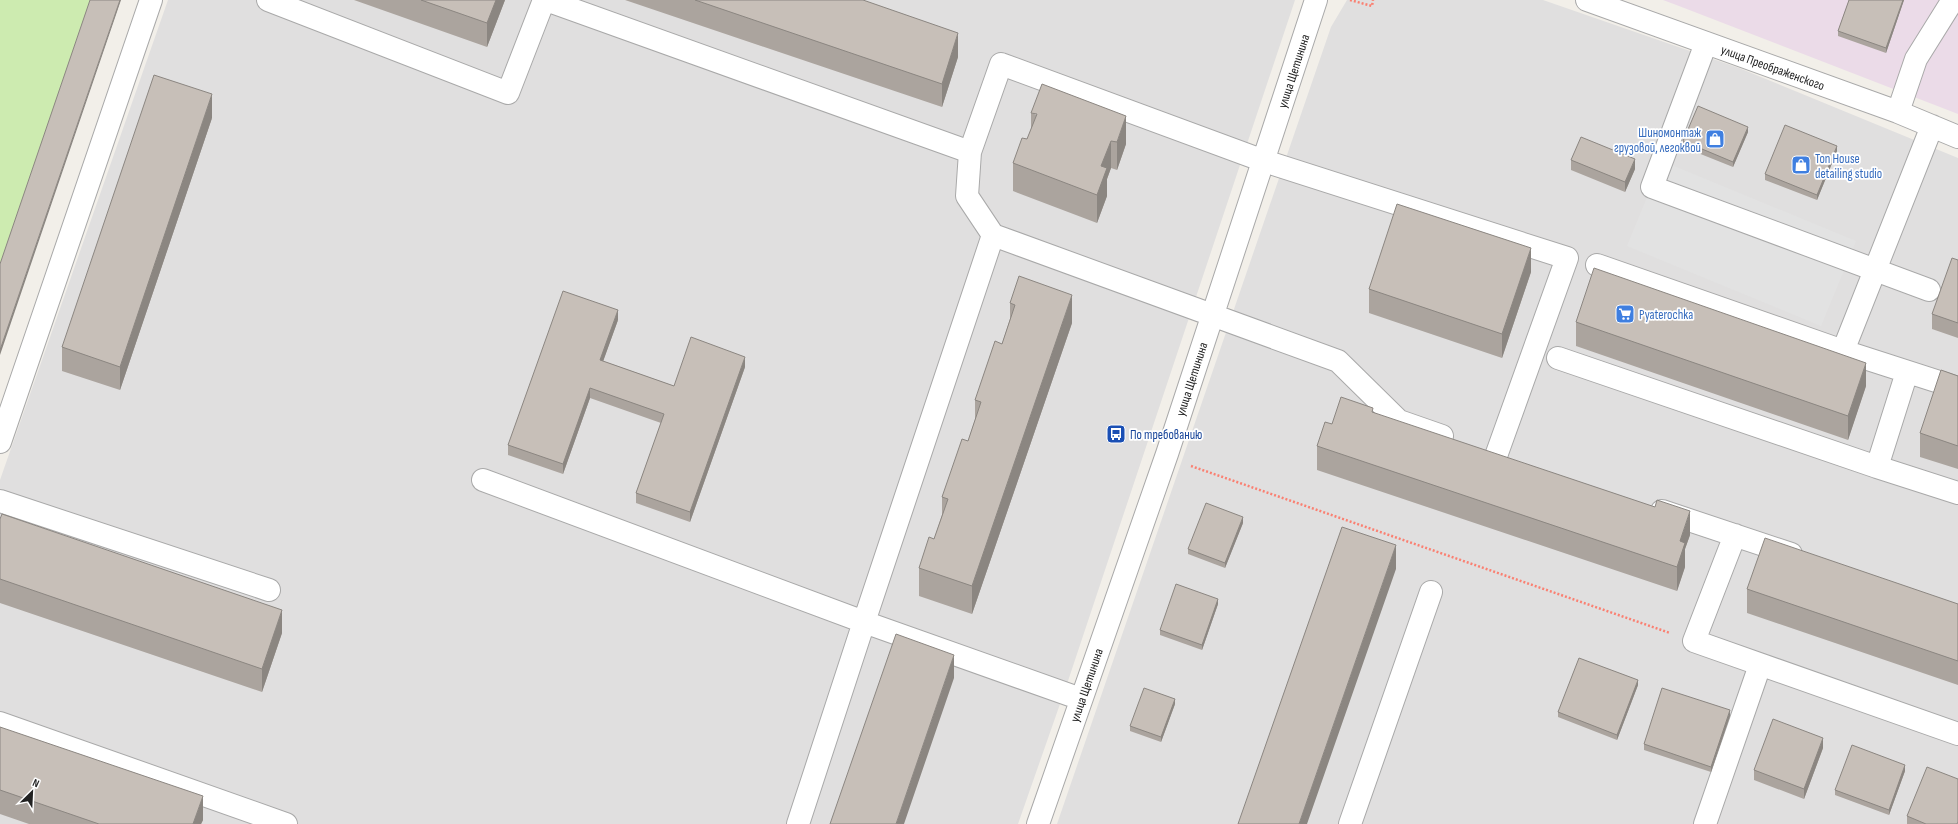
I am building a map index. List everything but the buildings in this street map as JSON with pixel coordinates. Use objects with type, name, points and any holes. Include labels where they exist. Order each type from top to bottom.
[{"type":"street","points":[[0,442],[151,0]]},
{"type":"street","points":[[268,0],[508,93],[545,0],[970,152]]},
{"type":"street","name":"улица Щетинина","points":[[1038,824],[1166,457],[1316,0]]},
{"type":"street","name":"улица Преображенского","points":[[1587,0],[1898,112],[1958,137]]},
{"type":"street","points":[[1898,112],[1916,58],[1951,3],[1958,1]]},
{"type":"street","points":[[1706,42],[1652,187],[1929,290]]},
{"type":"street","points":[[1496,456],[1567,258],[1264,161],[1001,64],[970,152],[967,196],[993,235],[1338,361],[1399,421],[1496,456],[1519,463]]},
{"type":"street","points":[[1843,351],[1932,126]]},
{"type":"street","points":[[798,824],[993,235]]},
{"type":"street","points":[[1597,265],[1843,351],[1958,388]]},
{"type":"street","points":[[1558,358],[1877,467],[1958,493]]},
{"type":"street","points":[[1877,467],[1907,372]]},
{"type":"street","points":[[483,480],[864,622],[1081,699]]},
{"type":"street","points":[[0,501],[269,590]]},
{"type":"street","points":[[1645,505],[1809,560]]},
{"type":"street","points":[[1735,535],[1694,641],[1958,734]]},
{"type":"street","points":[[1350,824],[1431,592]]},
{"type":"street","points":[[1706,824],[1760,665]]},
{"type":"street","points":[[0,723],[281,823]]},
{"type":"path","points":[[1350,0],[1372,6],[1373,0]]},
{"type":"path","points":[[1166,457],[1694,641]]},
{"type":"shaded area","points":[[168,0],[1295,0],[1067,684],[1018,824],[0,824],[0,480]]},
{"type":"shaded area","points":[[1347,0],[1543,0],[1739,68],[1958,158],[1958,824],[1057,824],[1331,27]]},
{"type":"shaded area","points":[[1663,0],[1958,0],[1958,114],[1679,6]]},
{"type":"shaded area","points":[[1662,161],[1856,241],[1821,326],[1627,246]]},
{"type":"green space","points":[[0,0],[92,0],[0,269]]},
{"type":"place","name":"Шиномонтаж грузовой, легоквой","points":[[1715,139]]},
{"type":"place","name":"Ton House detailing studio","points":[[1801,165]]},
{"type":"place","name":"Pyaterochka","points":[[1625,314]]},
{"type":"place","name":"По требованию","points":[[1116,434]]}]
